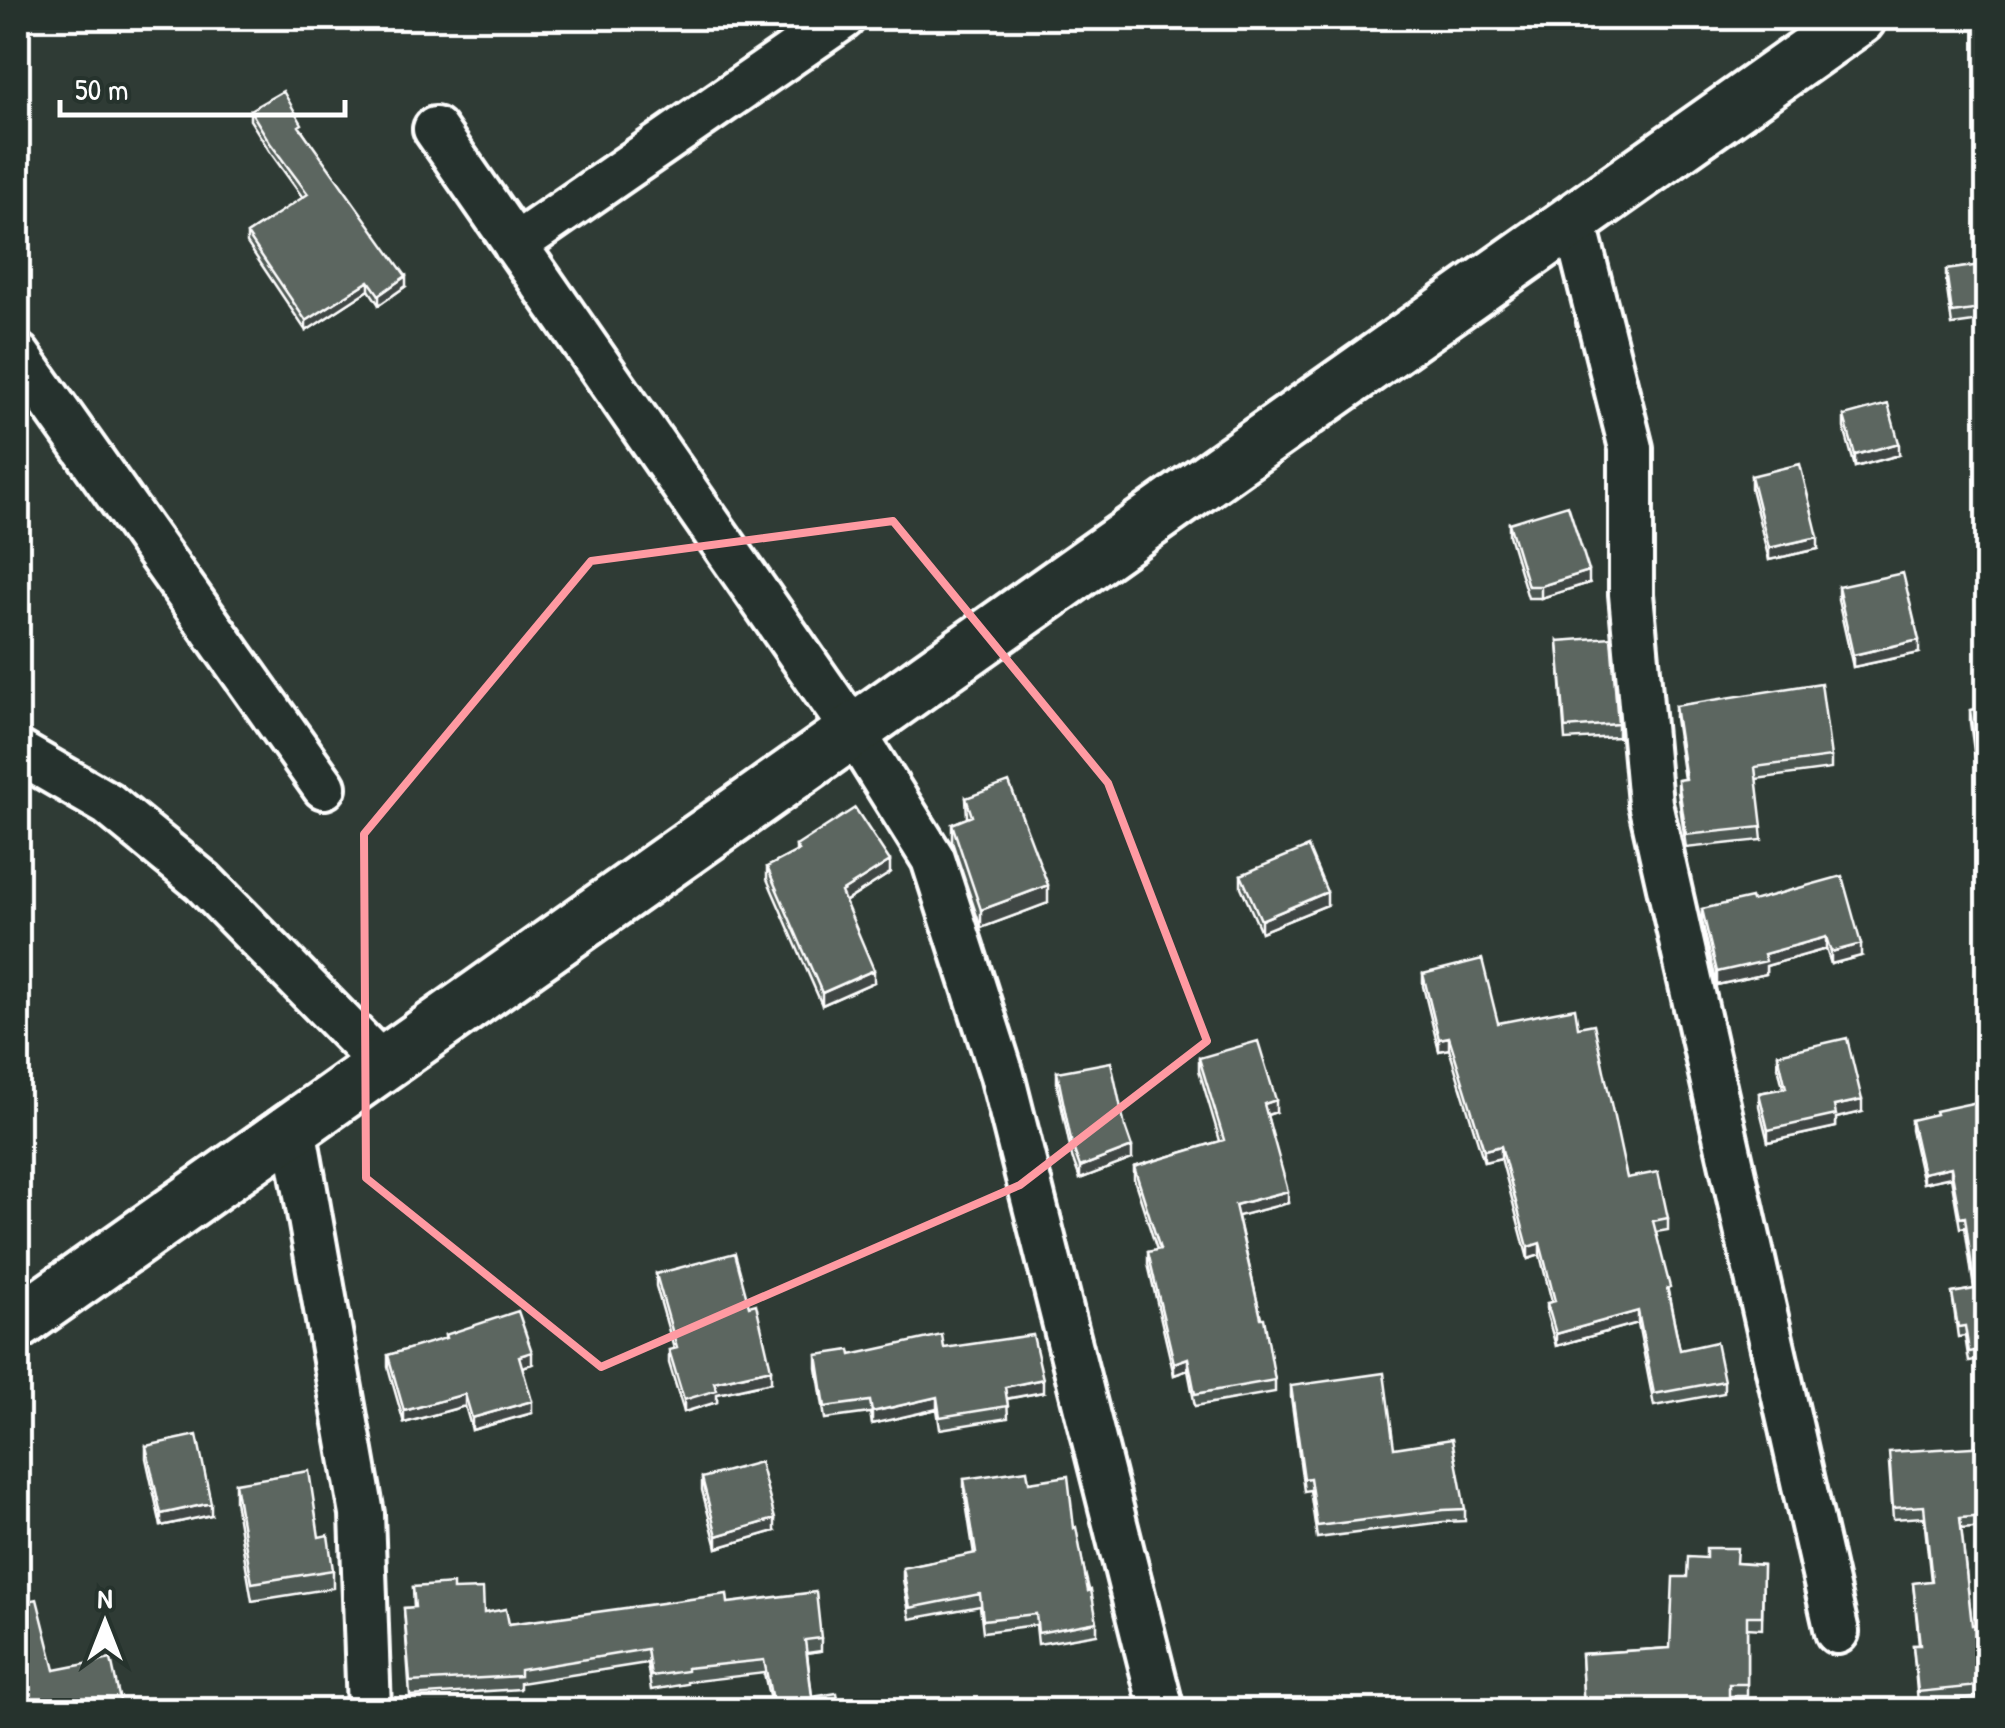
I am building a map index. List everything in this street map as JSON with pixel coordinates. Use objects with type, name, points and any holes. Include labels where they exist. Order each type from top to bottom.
[{"type":"street","points":[[515,245],[843,18]]},
{"type":"street","points":[[18,1323],[1860,18]]},
{"type":"street","points":[[434,129],[853,731],[933,859],[1002,1075],[1162,1710]]},
{"type":"street","points":[[1574,220],[1630,448],[1630,594],[1650,803],[1837,1632]]},
{"type":"street","points":[[18,355],[324,786]]},
{"type":"street","points":[[18,752],[108,804],[203,882],[382,1064]]},
{"type":"street","points":[[294,1127],[362,1514],[369,1710]]},
{"type":"highlighted area","points":[[893,521],[1108,783],[1207,1041],[1020,1185],[601,1367],[366,1178],[364,834],[591,561]]},
{"type":"building","points":[[283,91],[302,124],[299,126],[406,276],[379,295],[369,281],[306,321],[247,234],[308,194],[250,110]]},
{"type":"building","points":[[1988,264],[1988,308],[1952,313],[1946,270]]},
{"type":"building","points":[[1888,404],[1899,443],[1855,455],[1844,416]]},
{"type":"building","points":[[1800,464],[1818,537],[1769,548],[1751,476]]},
{"type":"building","points":[[1568,505],[1589,571],[1541,586],[1528,586],[1509,523]]},
{"type":"building","points":[[1903,573],[1919,640],[1853,655],[1838,587]]},
{"type":"building","points":[[1611,637],[1618,724],[1565,728],[1558,641]]},
{"type":"building","points":[[1821,683],[1831,757],[1755,767],[1762,827],[1686,835],[1678,780],[1686,779],[1675,706]]},
{"type":"building","points":[[1988,707],[1988,744],[1975,746],[1970,710]]},
{"type":"building","points":[[1009,782],[1048,885],[981,910],[952,824],[972,816],[966,798]]},
{"type":"building","points":[[855,808],[890,861],[841,892],[874,970],[822,993],[767,867],[799,850],[796,846]]},
{"type":"building","points":[[1308,847],[1327,892],[1261,920],[1241,875]]},
{"type":"building","points":[[1842,876],[1861,944],[1831,952],[1826,937],[1764,954],[1766,961],[1717,972],[1702,909],[1751,898],[1752,901]]},
{"type":"building","points":[[1482,959],[1498,1023],[1575,1008],[1578,1027],[1594,1024],[1627,1178],[1658,1172],[1668,1218],[1653,1221],[1670,1287],[1667,1288],[1680,1350],[1716,1342],[1724,1381],[1654,1394],[1638,1311],[1556,1334],[1547,1303],[1555,1301],[1540,1243],[1528,1247],[1501,1146],[1484,1150],[1449,1037],[1439,1039],[1423,974]]},
{"type":"building","points":[[1847,1038],[1862,1100],[1834,1106],[1836,1115],[1768,1130],[1759,1093],[1786,1088],[1778,1054]]},
{"type":"building","points":[[1258,1041],[1276,1100],[1264,1104],[1288,1191],[1235,1205],[1264,1318],[1275,1380],[1195,1394],[1188,1358],[1174,1363],[1148,1252],[1160,1249],[1134,1167],[1224,1140],[1199,1058]]},
{"type":"building","points":[[1111,1062],[1132,1147],[1080,1167],[1057,1072]]},
{"type":"building","points":[[1982,1101],[1988,1126],[1988,1349],[1969,1352],[1965,1326],[1958,1327],[1952,1293],[1975,1289],[1965,1217],[1960,1218],[1951,1167],[1923,1173],[1911,1120]]},
{"type":"building","points":[[735,1253],[749,1306],[756,1304],[771,1369],[714,1382],[717,1390],[684,1400],[669,1350],[677,1348],[656,1274]]},
{"type":"building","points":[[518,1311],[532,1352],[519,1356],[532,1401],[472,1418],[465,1394],[404,1411],[388,1355]]},
{"type":"building","points":[[942,1335],[944,1348],[1033,1335],[1043,1379],[1005,1387],[1008,1406],[940,1417],[937,1397],[872,1412],[870,1401],[825,1407],[817,1355],[850,1350],[851,1355]]},
{"type":"building","points":[[1384,1373],[1394,1448],[1452,1439],[1465,1509],[1317,1526],[1310,1478],[1304,1479],[1291,1386]]},
{"type":"building","points":[[197,1435],[211,1503],[161,1514],[146,1446]]},
{"type":"building","points":[[1988,1446],[1988,1516],[1960,1518],[1972,1625],[1988,1623],[1988,1685],[1918,1692],[1913,1645],[1920,1645],[1913,1583],[1932,1581],[1924,1506],[1893,1508],[1889,1452]]},
{"type":"building","points":[[760,1462],[775,1519],[717,1536],[702,1478]]},
{"type":"building","points":[[1027,1470],[1029,1482],[1068,1476],[1074,1528],[1097,1622],[1038,1633],[1036,1614],[983,1620],[980,1594],[910,1608],[903,1568],[976,1553],[964,1479]]},
{"type":"building","points":[[309,1471],[319,1537],[328,1535],[333,1570],[252,1583],[235,1483]]},
{"type":"building","points":[[1706,1548],[1737,1548],[1736,1563],[1763,1565],[1762,1616],[1747,1616],[1747,1684],[1729,1684],[1729,1710],[1584,1710],[1581,1654],[1670,1648],[1673,1577],[1687,1577],[1688,1557],[1706,1558]]},
{"type":"building","points":[[453,1584],[453,1590],[483,1589],[484,1613],[506,1609],[509,1624],[727,1594],[728,1603],[816,1592],[821,1638],[805,1640],[812,1697],[837,1693],[840,1710],[774,1710],[764,1660],[651,1676],[647,1649],[520,1670],[520,1676],[410,1682],[404,1608],[415,1607],[413,1587]]},
{"type":"building","points":[[37,1599],[55,1670],[111,1659],[122,1710],[18,1710],[18,1603]]}]
